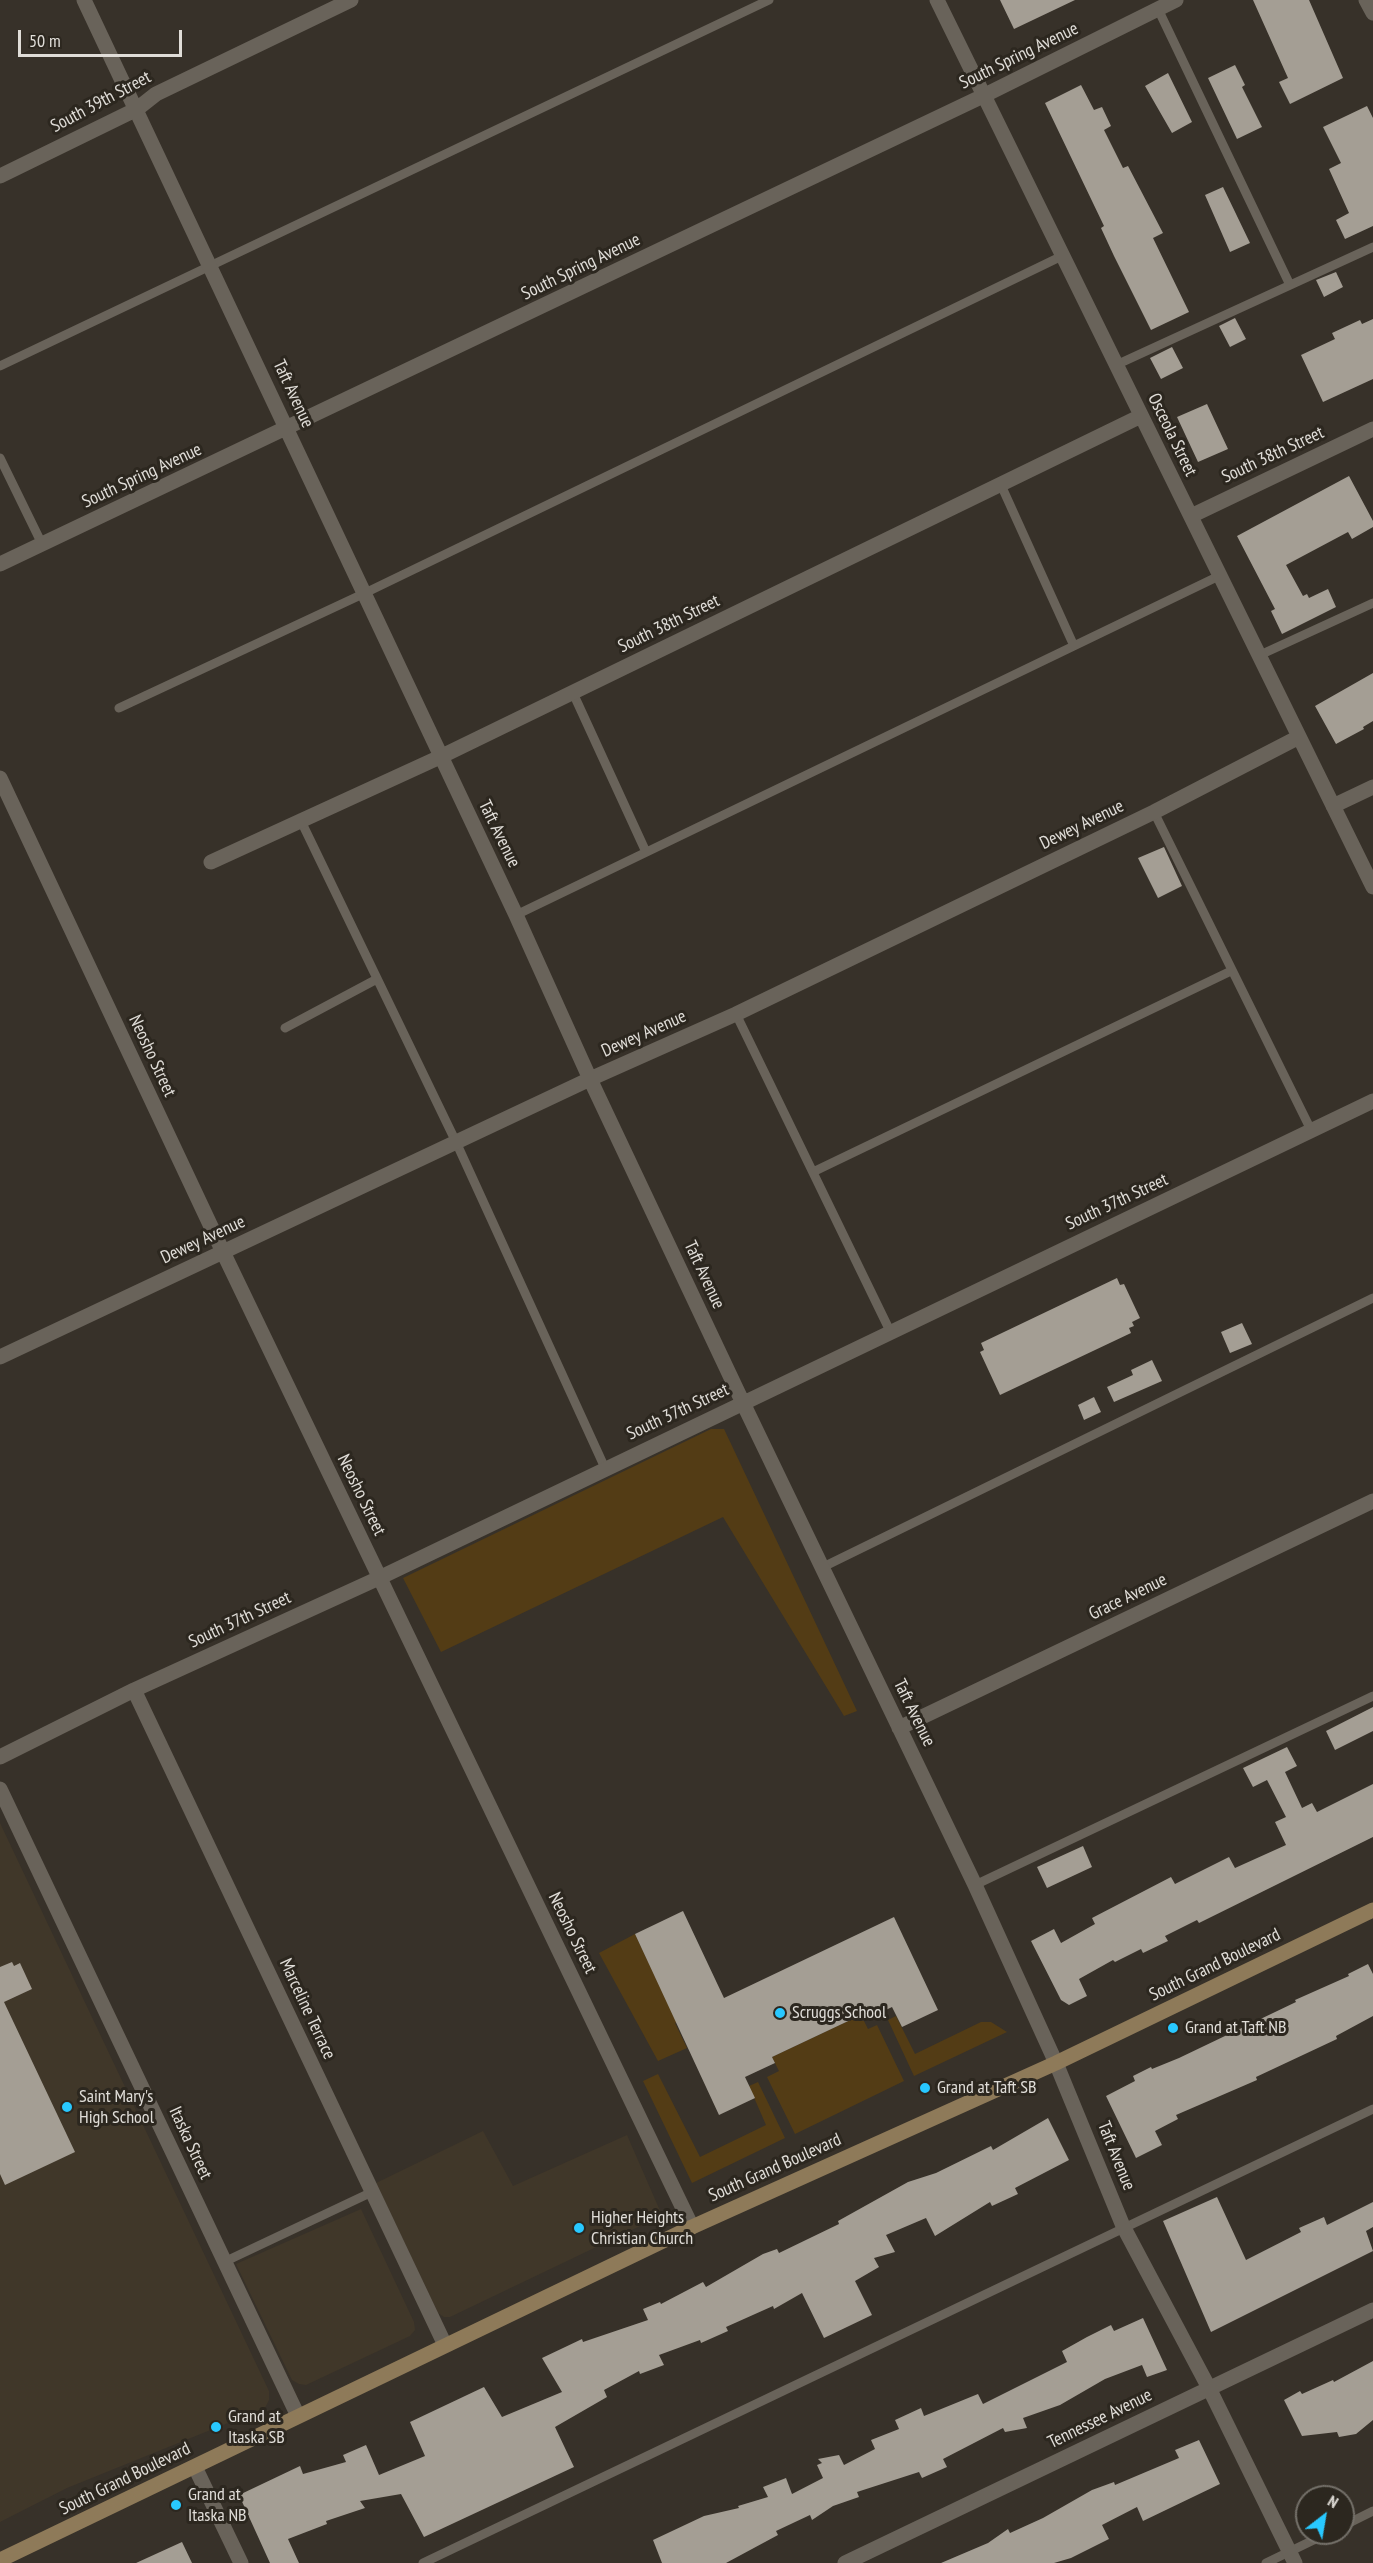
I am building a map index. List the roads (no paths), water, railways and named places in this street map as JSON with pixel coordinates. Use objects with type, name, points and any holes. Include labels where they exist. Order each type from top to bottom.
[{"type":"main road","name":"South Grand Boulevard","points":[[0,2560],[692,2227],[1056,2063],[1373,1910]]},
{"type":"street","name":"Taft Avenue","points":[[84,0],[365,592],[590,1079],[743,1403],[975,1885],[1056,2063],[1123,2226],[1209,2388],[1292,2558]]},
{"type":"street","name":"South 39th Street","points":[[0,176],[137,109],[156,94],[351,0]]},
{"type":"street","name":"Osceola Street","points":[[937,0],[1373,887]]},
{"type":"street","name":"South Spring Avenue","points":[[0,564],[288,429],[983,96],[1176,0]]},
{"type":"street","points":[[1366,0],[1373,13]]},
{"type":"street","name":"South 38th Street","points":[[211,862],[440,757],[1142,416]]},
{"type":"street","name":"South 38th Street","points":[[1191,516],[1373,429]]},
{"type":"street","name":"Dewey Avenue","points":[[0,1357],[590,1079],[736,1014],[1154,812],[1299,737]]},
{"type":"street","name":"Neosho Street","points":[[0,778],[223,1252],[692,2227]]},
{"type":"street","points":[[1333,806],[1373,787]]},
{"type":"street","name":"South 37th Street","points":[[0,1757],[134,1690],[379,1578],[890,1330],[1312,1132],[1373,1101]]},
{"type":"street","name":"Grace Avenue","points":[[899,1728],[1373,1501]]},
{"type":"street","name":"Marceline Terrace","points":[[134,1690],[445,2345]]},
{"type":"street","name":"Itaska Street","points":[[0,1790],[298,2416]]},
{"type":"street","name":"Tennessee Avenue","points":[[845,2563],[1373,2310]]},
{"type":"street","points":[[195,2467],[241,2563]]},
{"type":"lane","points":[[0,366],[770,0]]},
{"type":"lane","points":[[1158,9],[1290,285]]},
{"type":"lane","points":[[1116,365],[1373,247]]},
{"type":"lane","points":[[119,708],[365,592],[1062,255]]},
{"type":"lane","points":[[0,458],[42,544]]},
{"type":"lane","points":[[1001,485],[1074,646]]},
{"type":"lane","points":[[516,915],[1221,575]]},
{"type":"lane","points":[[1260,655],[1373,603]]},
{"type":"lane","points":[[573,693],[646,852]]},
{"type":"lane","points":[[1154,812],[1312,1132]]},
{"type":"lane","points":[[301,821],[456,1142],[605,1468]]},
{"type":"lane","points":[[814,1171],[1231,971]]},
{"type":"lane","points":[[285,1028],[377,979]]},
{"type":"lane","points":[[736,1014],[890,1330]]},
{"type":"lane","points":[[821,1568],[1373,1298]]},
{"type":"lane","points":[[975,1885],[1373,1696]]},
{"type":"lane","points":[[423,2563],[1123,2226],[1373,2109]]},
{"type":"lane","points":[[224,2262],[372,2192]]},
{"type":"lane","points":[[1355,2520],[1373,2511]]},
{"type":"lane","points":[[1266,2563],[1292,2558],[1311,2545]]},
{"type":"place","name":"Scruggs School","points":[[780,2013]]},
{"type":"place","name":"Grand at Taft NB","points":[[1173,2028]]},
{"type":"place","name":"Grand at Taft SB","points":[[925,2088]]},
{"type":"place","name":"Saint Mary's High School","points":[[67,2107]]},
{"type":"place","name":"Higher Heights Christian Church","points":[[579,2228]]},
{"type":"place","name":"Grand at Itaska SB","points":[[216,2427]]},
{"type":"place","name":"Grand at Itaska NB","points":[[176,2505]]}]
